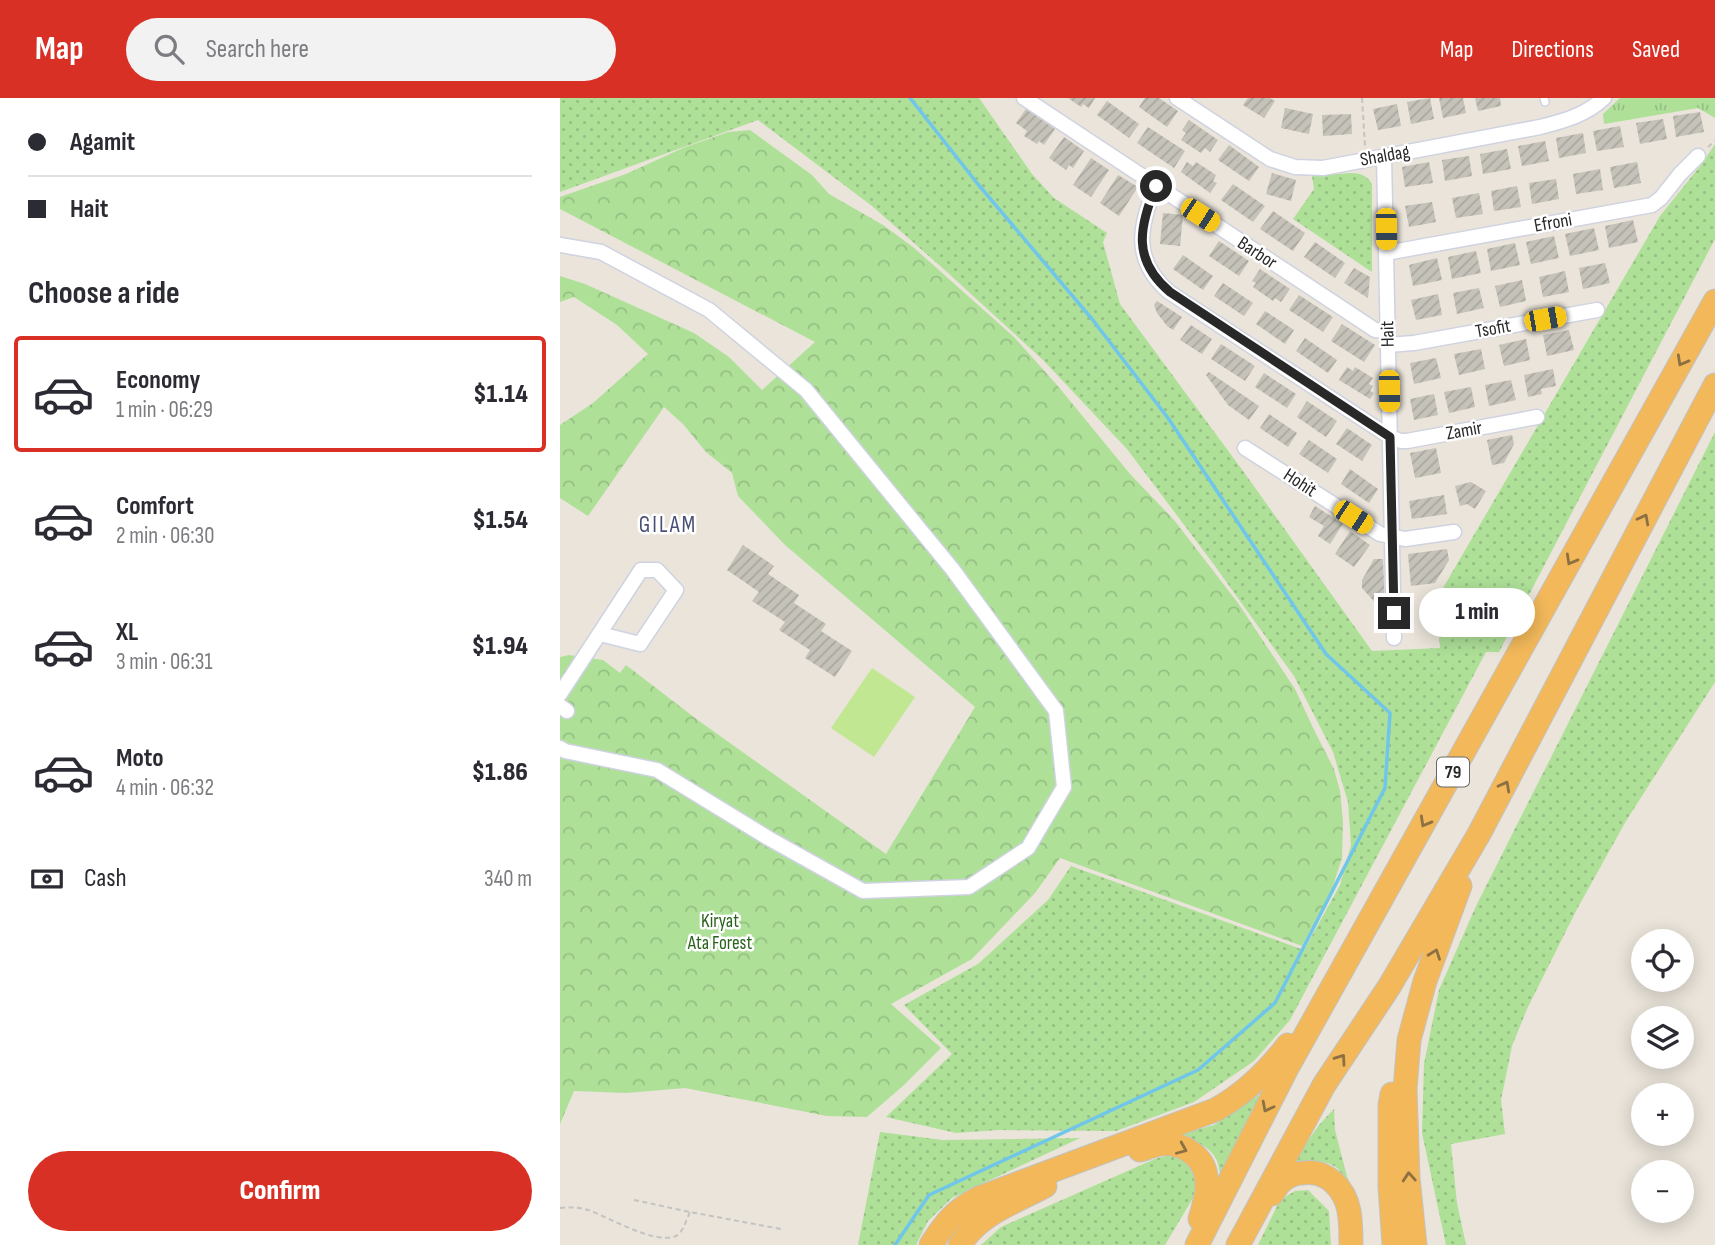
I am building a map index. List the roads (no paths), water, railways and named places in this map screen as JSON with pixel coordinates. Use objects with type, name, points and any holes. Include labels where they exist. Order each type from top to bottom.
[{"type":"highway","name":"79","points":[[1195,1245],[1286,1070],[1715,301]]},
{"type":"highway","points":[[1242,1238],[1306,1117],[1339,1061],[1389,987],[1479,834],[1715,385]]},
{"type":"highway","points":[[1394,1245],[1390,1187],[1390,1105],[1397,1067],[1409,1040],[1425,981],[1479,834]]},
{"type":"highway","points":[[930,1245],[952,1216],[979,1198],[1215,1110],[1229,1102],[1270,1068],[1334,984]]},
{"type":"highway","points":[[1409,1040],[1405,1089],[1408,1178],[1415,1245]]},
{"type":"highway","points":[[946,1245],[954,1231],[970,1217],[991,1206],[1150,1147],[1170,1144],[1194,1154],[1207,1176],[1206,1197],[1195,1245]]},
{"type":"highway","points":[[1242,1238],[1265,1201],[1283,1180],[1294,1174],[1314,1172],[1332,1180],[1345,1197],[1350,1212],[1351,1245]]},
{"type":"highway","points":[[1332,1180],[1340,1197],[1342,1245]]},
{"type":"highway","points":[[960,1245],[979,1222],[1045,1186]]},
{"type":"street","name":"Barbor","points":[[1024,98],[1388,338]]},
{"type":"street","name":"Shaldag","points":[[1177,98],[1258,153],[1281,164],[1308,168],[1384,157],[1563,121],[1592,108],[1604,98]]},
{"type":"street","name":"Efroni","points":[[1386,253],[1652,205],[1698,156]]},
{"type":"street","name":"Hait","points":[[1384,157],[1394,638]]},
{"type":"street","points":[[1156,186],[1146,210],[1141,233],[1146,259],[1160,284],[1390,437]]},
{"type":"street","points":[[560,246],[600,252],[709,310],[806,390],[953,570],[1056,711],[1064,787],[1028,848],[969,887],[863,891],[768,838],[657,770],[560,748]]},
{"type":"street","name":"Tsofit","points":[[1388,338],[1414,343],[1597,310]]},
{"type":"street","name":"Zamir","points":[[1390,437],[1407,441],[1537,417]]},
{"type":"street","name":"Hohit","points":[[1245,448],[1375,531],[1392,537]]},
{"type":"street","points":[[1392,537],[1414,539],[1454,532]]},
{"type":"street","points":[[560,694],[641,570],[657,570],[676,590],[640,644],[600,634]]},
{"type":"waterway","points":[[895,1245],[929,1195],[1198,1070],[1275,1003],[1385,788],[1390,713],[1326,654],[1168,418],[1092,319],[977,183],[910,98]]},
{"type":"district","name":"GILAM","points":[[668,525]]},
{"type":"park label","name":"Kiryat Ata Forest","points":[[720,932]]}]
